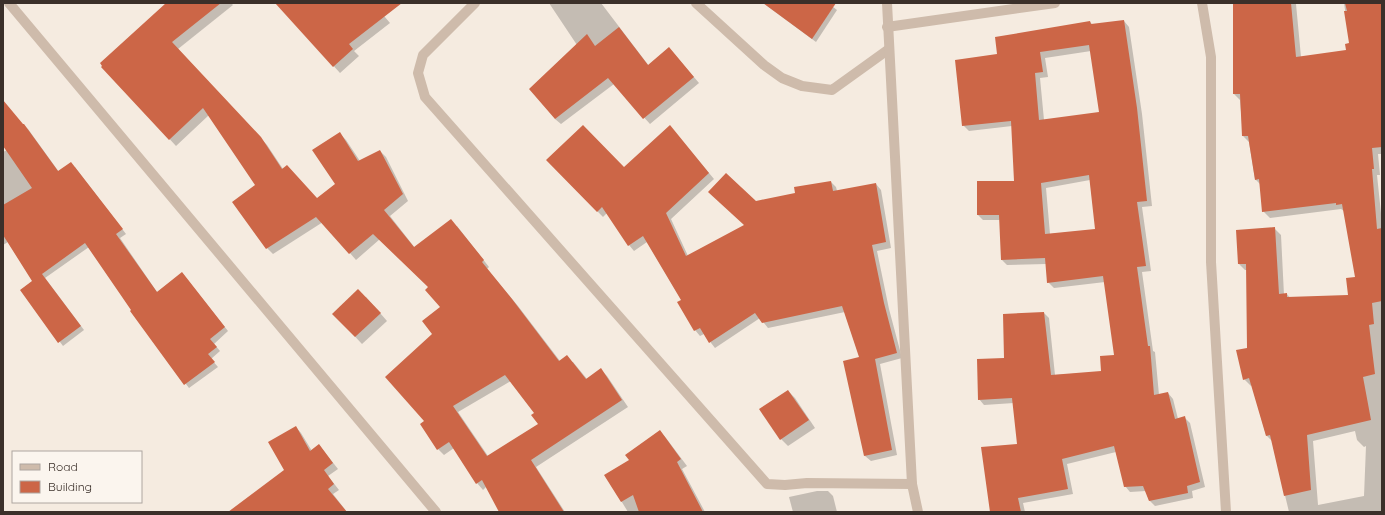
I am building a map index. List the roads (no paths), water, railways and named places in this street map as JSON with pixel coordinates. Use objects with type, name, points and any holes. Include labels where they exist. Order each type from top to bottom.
[{"type":"street","points":[[9,3],[436,512]]},
{"type":"street","points":[[475,3],[423,55],[418,73],[425,97],[767,484],[912,484]]},
{"type":"street","points":[[696,3],[764,65],[782,78],[802,86],[832,90],[889,49]]},
{"type":"street","points":[[887,3],[887,27],[912,484],[918,512]]},
{"type":"street","points":[[887,27],[1056,3]]},
{"type":"street","points":[[1202,3],[1211,57],[1211,262],[1226,512]]}]
